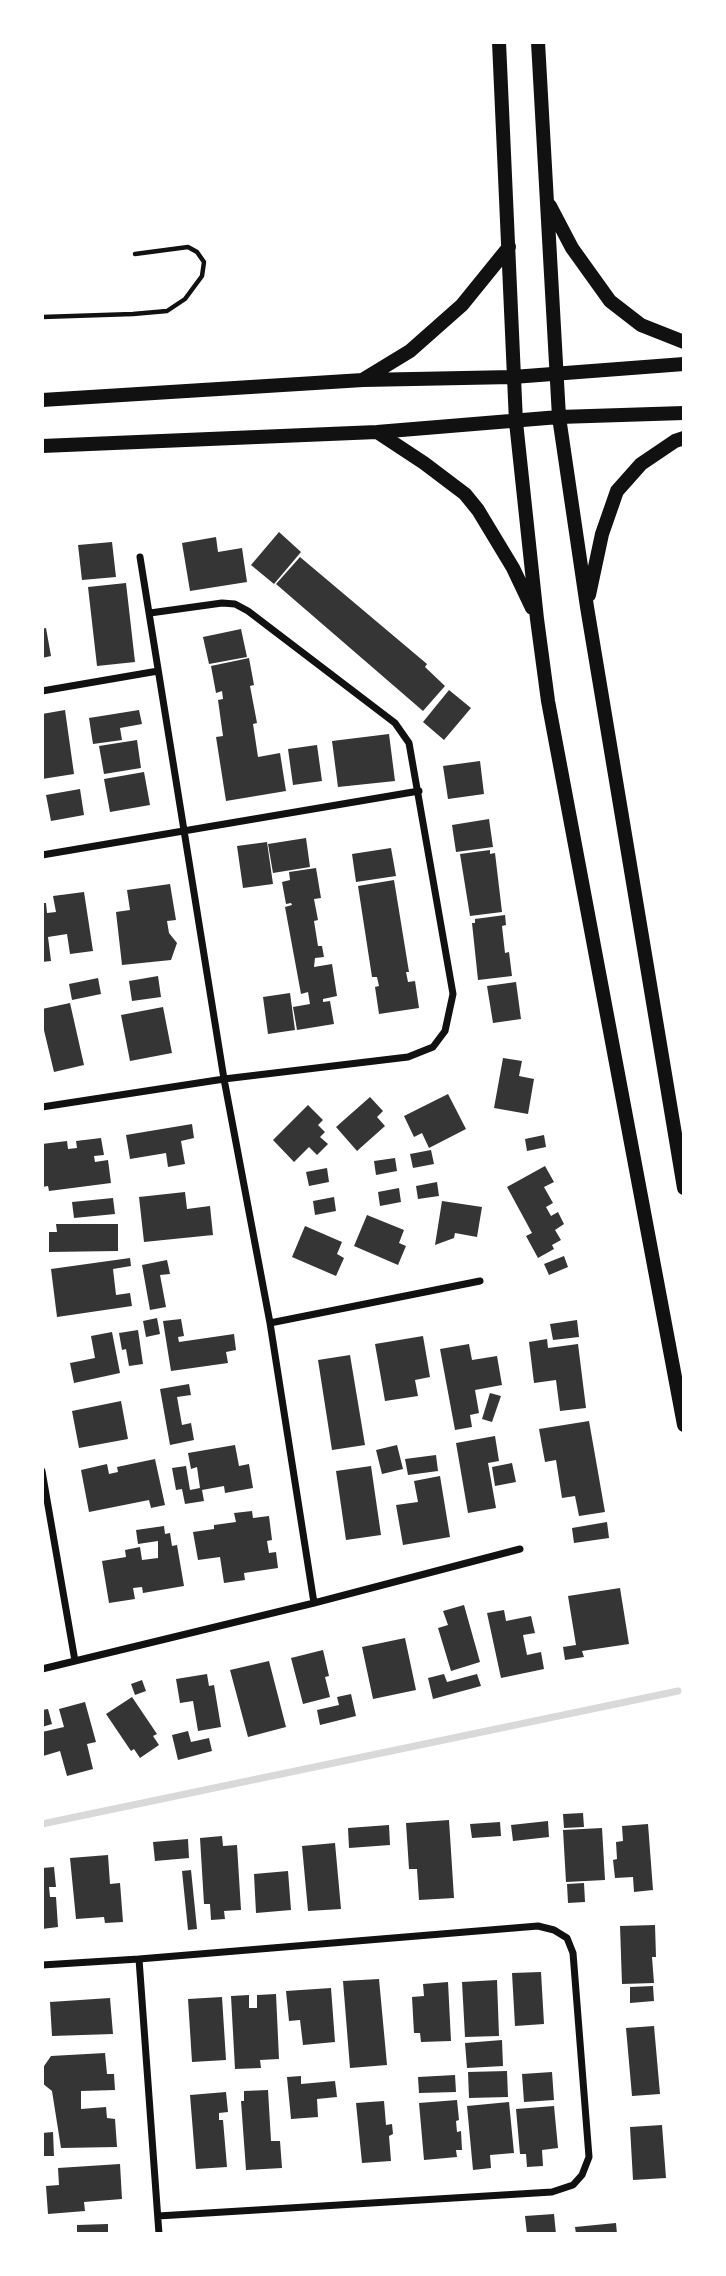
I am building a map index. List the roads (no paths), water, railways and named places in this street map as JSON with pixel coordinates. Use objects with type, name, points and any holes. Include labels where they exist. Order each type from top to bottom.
[{"type":"main road","points":[[499,42],[516,422],[548,702],[684,1425]]},
{"type":"main road","points":[[538,42],[559,417],[587,607],[684,1188]]},
{"type":"main road","points":[[548,202],[577,256],[610,301],[641,325],[684,342]]},
{"type":"main road","points":[[362,380],[410,351],[462,305],[509,247]]},
{"type":"main road","points":[[42,400],[362,380],[513,377],[684,364]]},
{"type":"main road","points":[[42,446],[377,432],[559,417],[684,413]]},
{"type":"main road","points":[[377,432],[424,463],[464,494],[478,510],[513,568],[537,618]]},
{"type":"main road","points":[[587,607],[602,534],[617,491],[641,464],[684,438]]},
{"type":"street","points":[[140,556],[224,1079],[270,1323],[314,1603]]},
{"type":"street","points":[[42,1107],[224,1079],[408,1057],[433,1047],[445,1031],[453,994],[409,743],[395,723],[248,611],[235,604],[222,603],[149,613]]},
{"type":"street","points":[[42,691],[159,671]]},
{"type":"street","points":[[42,855],[419,791]]},
{"type":"street","points":[[270,1323],[480,1281]]},
{"type":"street","points":[[42,1471],[75,1661]]},
{"type":"street","points":[[42,1669],[314,1603],[520,1549]]},
{"type":"street","points":[[42,1965],[538,1926],[554,1930],[567,1938],[573,1953],[589,2157],[582,2175],[573,2185],[552,2192],[158,2216]]},
{"type":"street","points":[[139,1959],[159,2234]]},
{"type":"lane","points":[[42,317],[167,311],[185,299],[202,276],[204,262],[197,252],[188,247],[135,254]]},
{"type":"waterway","points":[[42,1824],[678,1691]]}]
